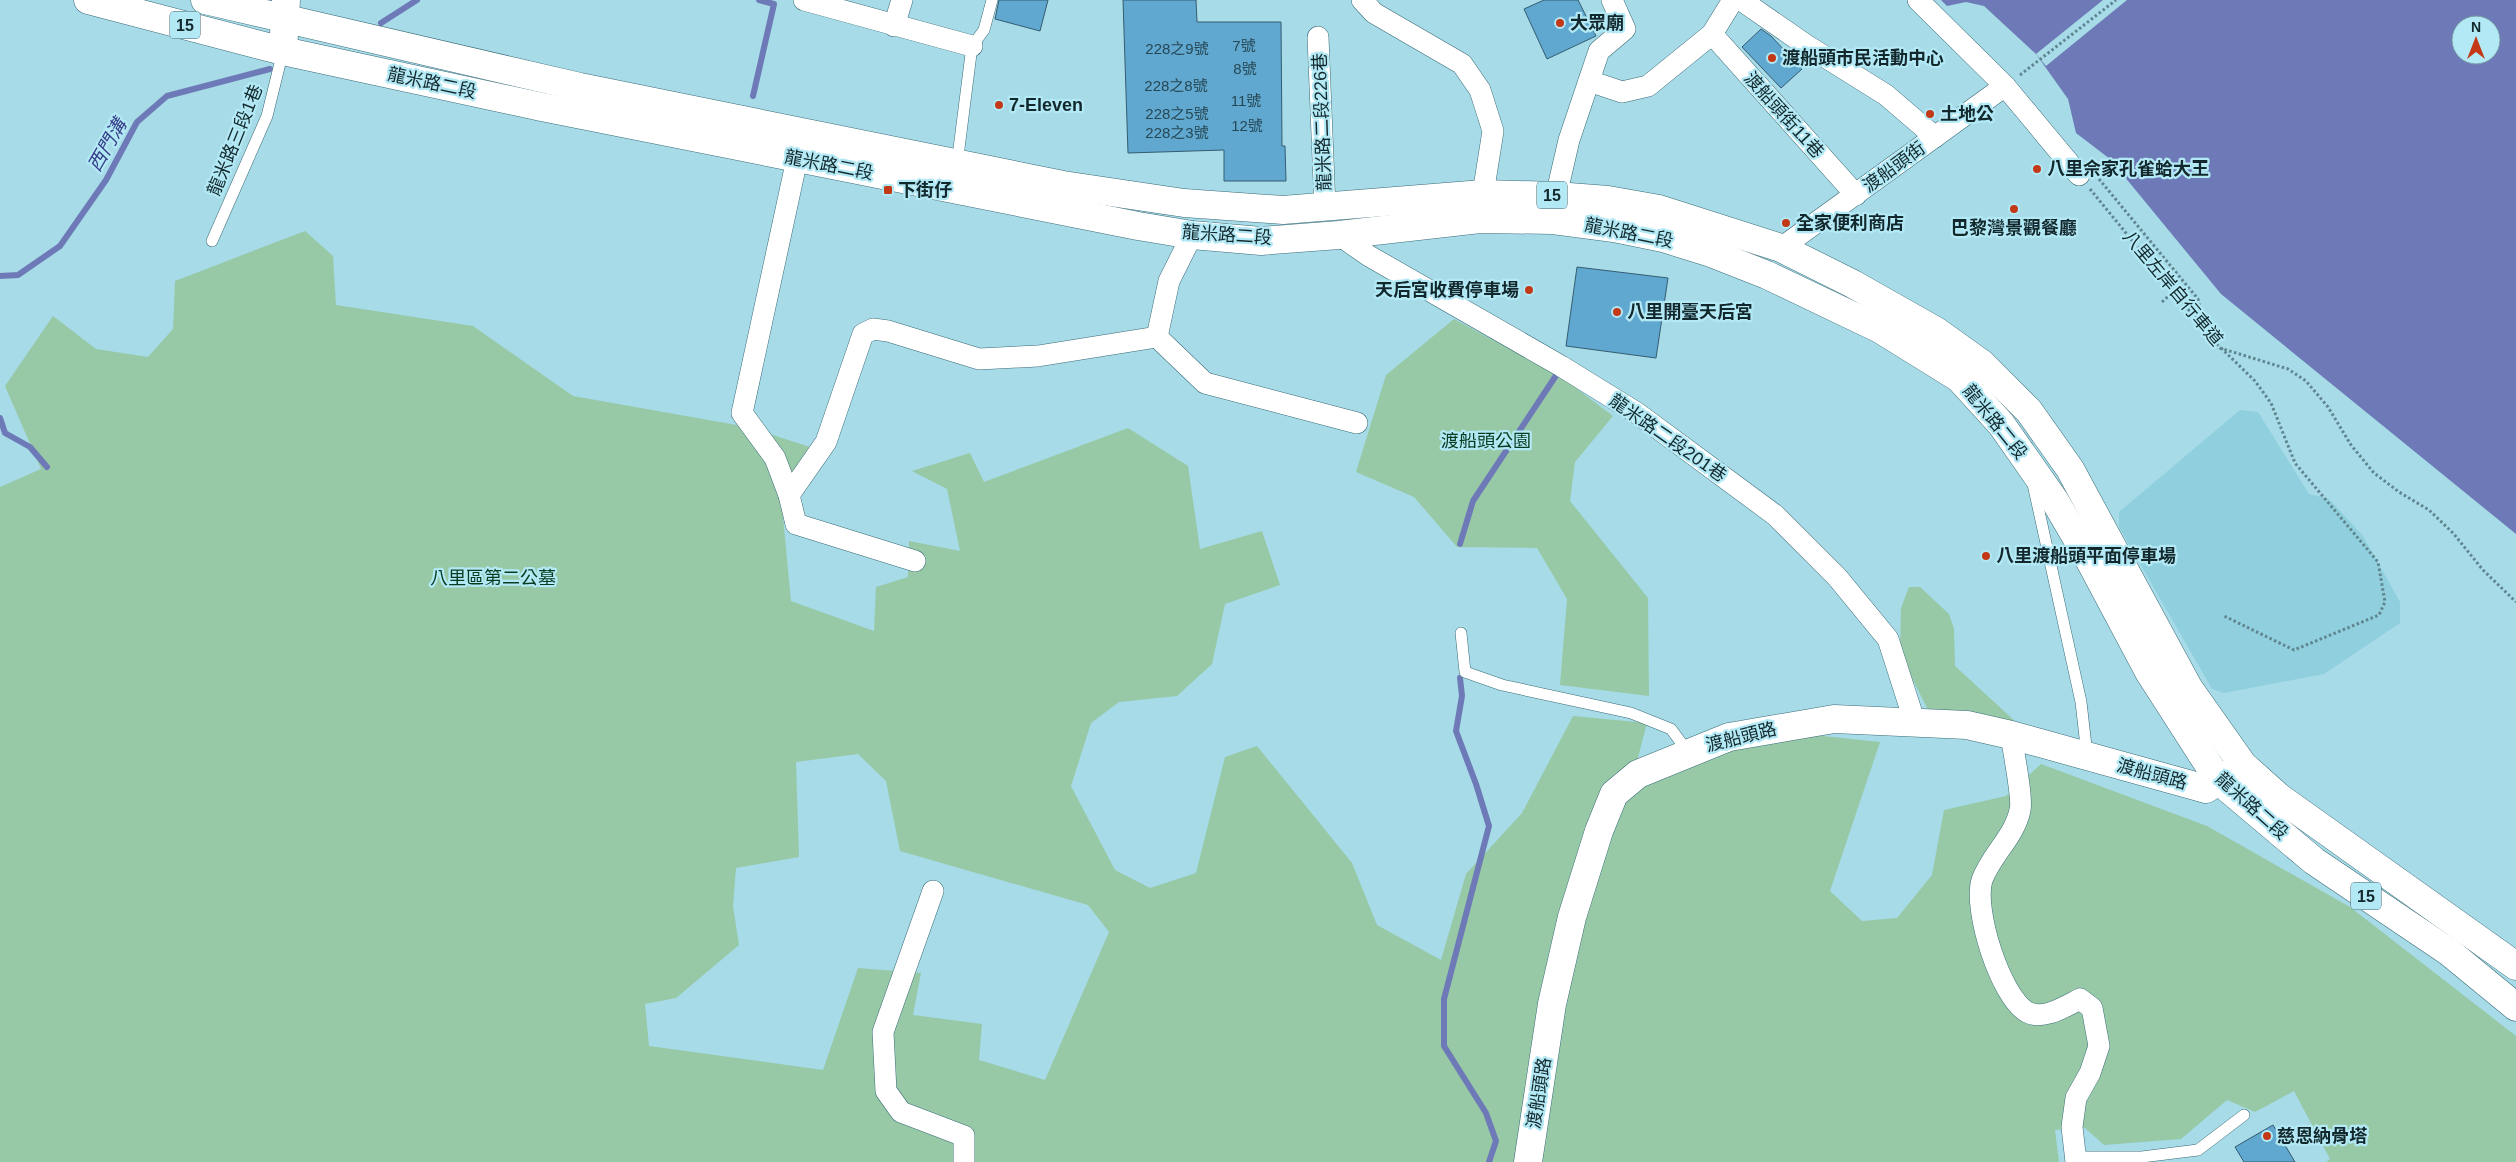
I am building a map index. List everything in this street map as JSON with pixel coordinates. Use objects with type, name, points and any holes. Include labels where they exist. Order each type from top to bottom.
[{"type":"main road","name":"15","points":[[88,0],[283,51]]},
{"type":"main road","name":"15","points":[[205,0],[285,10]]},
{"type":"main road","points":[[283,51],[285,10]]},
{"type":"main road","name":"龍米路二段","points":[[285,10],[580,87],[1192,235],[1261,241],[1338,235],[1480,219],[1553,220],[1614,228],[1663,238],[1711,252],[1767,275],[1880,328],[1959,378],[2001,424],[2055,501],[2090,561],[2149,672],[2219,781],[2314,861],[2449,952],[2516,1007]]},
{"type":"main road","name":"龍米路二段","points":[[283,51],[797,159],[954,177],[1063,185],[1184,203],[1283,210],[1484,194],[1608,200],[1659,210],[1781,248],[1853,284],[1936,331],[1982,364],[2029,412],[2070,469],[2188,686],[2243,765],[2280,798],[2516,966]]},
{"type":"main road","points":[[576,114],[580,87]]},
{"type":"main road","points":[[1325,208],[1338,235]]},
{"type":"main road","name":"渡船頭路","points":[[1528,1162],[1552,1004],[1572,917],[1599,831],[1614,794],[1638,774],[1729,736],[1834,719],[1966,725],[2011,735],[2206,789],[2243,765]]},
{"type":"street","points":[[804,0],[972,46]]},
{"type":"street","points":[[894,26],[902,0]]},
{"type":"street","points":[[1362,0],[1374,13],[1462,64],[1480,90],[1493,132],[1484,194]]},
{"type":"street","points":[[1556,196],[1568,140],[1599,51],[1625,29],[1612,0]]},
{"type":"street","points":[[1589,81],[1622,92],[1648,86],[1712,34],[1733,0]]},
{"type":"street","points":[[1741,0],[1806,45],[1886,95],[1935,137]]},
{"type":"street","points":[[1918,0],[2006,86],[2079,175]]},
{"type":"street","name":"渡船頭街11巷","points":[[1712,34],[1856,195]]},
{"type":"street","name":"龍米路二段226巷","points":[[1318,37],[1325,208]]},
{"type":"street","name":"渡船頭街","points":[[1781,248],[2006,86]]},
{"type":"street","points":[[797,159],[742,414],[775,458],[789,495],[796,524],[914,561]]},
{"type":"street","points":[[1157,337],[1169,281],[1192,235]]},
{"type":"street","name":"龍米路二段201巷","points":[[1338,235],[1369,256],[1561,366],[1637,413],[1775,515],[1838,577],[1888,640],[1915,723]]},
{"type":"street","points":[[789,495],[826,442],[863,334],[873,329],[888,331],[979,359],[1038,356],[1157,337]]},
{"type":"street","points":[[1157,337],[1205,382],[1357,423]]},
{"type":"street","points":[[2011,735],[2021,809],[1982,881],[1982,910],[1988,940],[2011,996],[2028,1012],[2043,1015],[2080,999],[2092,1008],[2099,1046],[2090,1074],[2076,1098],[2072,1127],[2076,1159]]},
{"type":"street","points":[[933,891],[883,1032],[886,1091],[901,1112],[964,1136],[964,1162]]},
{"type":"lane","points":[[954,177],[972,46],[984,30],[992,0]]},
{"type":"lane","name":"龍米路三段1巷","points":[[212,241],[267,116],[283,51]]},
{"type":"lane","points":[[2029,464],[2081,702],[2088,757]]},
{"type":"lane","points":[[1461,633],[1465,672],[1502,685],[1631,713],[1671,729],[1688,752]]},
{"type":"lane","points":[[2076,1159],[2142,1157],[2198,1150],[2244,1115]]},
{"type":"path","points":[[2040,60],[2116,0]]},
{"type":"path","points":[[2065,158],[2087,164],[2198,299],[2204,328]]},
{"type":"path","name":"八里左岸自行車道","points":[[2079,175],[2220,348],[2288,369],[2306,381],[2328,407],[2351,445],[2374,473],[2399,492],[2429,510],[2452,533],[2483,570],[2516,602]]},
{"type":"path","points":[[2162,302],[2174,291]]},
{"type":"path","points":[[2220,348],[2255,381],[2271,403],[2295,463],[2378,562],[2384,602],[2379,615],[2294,650],[2224,616]]},
{"type":"shaded area","points":[[1941,0],[2516,0],[2516,534],[2221,294],[2110,159],[2076,133],[2068,99],[2036,54],[1984,6],[1966,2],[1947,6]]},
{"type":"shaded area","points":[[2240,410],[2258,412],[2309,494],[2329,499],[2363,536],[2400,602],[2400,623],[2324,674],[2224,693],[2212,689],[2119,527],[2119,512]]},
{"type":"green space","name":"八里區第二公墓","points":[[305,231],[333,256],[336,305],[473,326],[573,396],[748,427],[810,447],[783,517],[791,601],[874,631],[876,587],[908,577],[909,541],[960,551],[947,489],[912,471],[970,453],[984,482],[1128,428],[1188,466],[1200,549],[1262,531],[1280,585],[1225,604],[1212,664],[1177,696],[1119,702],[1091,723],[1071,786],[1115,870],[1150,888],[1196,873],[1225,757],[1257,746],[1352,863],[1377,925],[1441,960],[1466,874],[1522,813],[1573,716],[1647,723],[1630,788],[1776,731],[1880,742],[1830,891],[1862,921],[1897,918],[1932,875],[1944,810],[2006,796],[2041,764],[2207,826],[2350,907],[2516,1036],[2516,1162],[2326,1162],[2330,1159],[2294,1091],[2255,1112],[2227,1100],[2181,1139],[2104,1145],[2085,1128],[2055,1130],[2059,1162],[0,1162],[0,487],[41,469],[5,386],[53,316],[96,349],[148,357],[173,329],[175,281]],"holes":[[[858,754],[886,781],[900,851],[1088,905],[1109,932],[1045,1080],[979,1060],[982,1024],[913,1015],[921,973],[858,968],[823,1070],[649,1046],[645,1004],[676,998],[739,945],[733,906],[736,868],[799,857],[796,762]]]},
{"type":"green space","name":"渡船頭公園","points":[[1454,319],[1561,377],[1613,416],[1575,462],[1570,501],[1648,598],[1649,696],[1560,685],[1567,599],[1537,548],[1457,547],[1414,497],[1356,472],[1386,375]]},
{"type":"green space","points":[[1909,587],[1920,587],[1949,614],[1954,629],[1955,666],[2018,724],[1929,712],[1900,654],[1901,608]]},
{"type":"pier","points":[[2103,0],[2127,0],[2046,66],[2036,54]]},
{"type":"building","points":[[999,0],[1048,0],[1040,31],[995,19]]},
{"type":"building","points":[[1123,0],[1196,0],[1197,22],[1281,22],[1282,146],[1285,146],[1286,181],[1224,181],[1224,150],[1128,153]]},
{"type":"building","name":"大眾廟","points":[[1544,0],[1578,0],[1596,36],[1547,59],[1524,9]]},
{"type":"building","name":"渡船頭市民活動中心","points":[[1761,29],[1771,36],[1802,69],[1781,88],[1742,47]]},
{"type":"building","name":"八里開臺天后宮","points":[[1577,267],[1668,278],[1656,358],[1566,346]]},
{"type":"building","name":"慈恩納骨塔","points":[[2273,1125],[2295,1162],[2244,1162],[2235,1147]]},
{"type":"waterway","name":"西門溝","points":[[381,23],[417,0]]},
{"type":"waterway","points":[[753,96],[774,4],[759,0]]},
{"type":"waterway","name":"西門溝","points":[[0,276],[18,275],[60,246],[106,180],[137,122],[167,96],[270,69]]},
{"type":"waterway","points":[[1460,544],[1473,501],[1557,374]]},
{"type":"waterway","name":"西門溝","points":[[0,418],[5,433],[30,447],[47,467]]},
{"type":"waterway","points":[[1460,678],[1462,696],[1456,731],[1476,784],[1489,826],[1444,999],[1444,1046],[1486,1113],[1496,1141],[1489,1162]]},
{"type":"place","name":"大眾廟","points":[[1560,23]]},
{"type":"place","name":"渡船頭市民活動中心","points":[[1772,58]]},
{"type":"place","name":"7-Eleven","points":[[999,105]]},
{"type":"place","name":"土地公","points":[[1930,114]]},
{"type":"place","name":"八里佘家孔雀蛤大王","points":[[2037,169]]},
{"type":"place","name":"下街仔","points":[[888,190]]},
{"type":"place","name":"巴黎灣景觀餐廳","points":[[2014,209]]},
{"type":"place","name":"全家便利商店","points":[[1786,223]]},
{"type":"place","name":"天后宮收費停車場","points":[[1529,290]]},
{"type":"place","name":"八里開臺天后宮","points":[[1617,312]]},
{"type":"place","name":"八里渡船頭平面停車場","points":[[1986,556]]},
{"type":"place","name":"慈恩納骨塔","points":[[2267,1136]]}]
